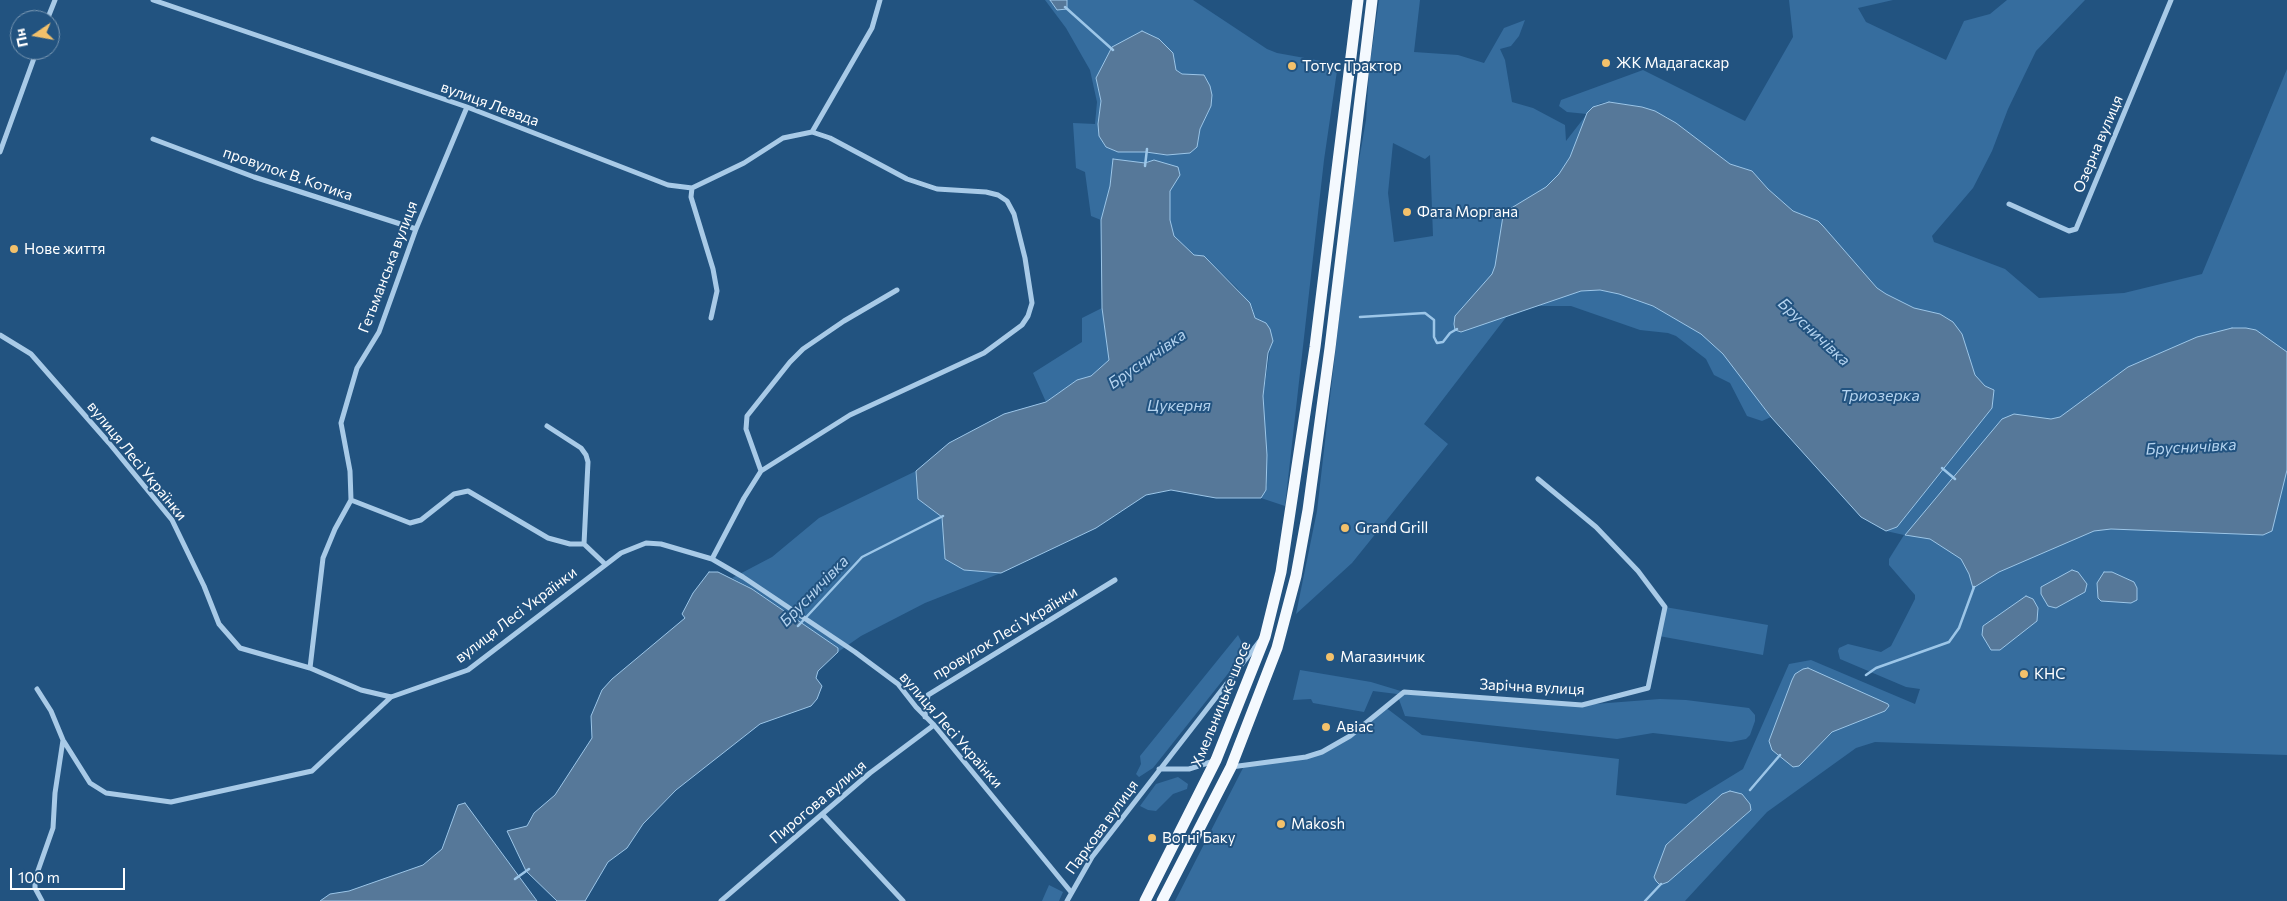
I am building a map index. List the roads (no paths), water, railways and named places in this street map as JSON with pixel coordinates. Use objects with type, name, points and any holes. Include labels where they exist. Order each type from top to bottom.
[{"type":"highway","name":"Хмельницьке шосе","points":[[1145,901],[1216,760],[1264,637],[1282,572],[1315,347],[1358,0]]},
{"type":"highway","name":"Хмельницьке шосе","points":[[1162,901],[1231,767],[1277,648],[1296,576],[1308,510],[1372,0]]},
{"type":"highway","points":[[1216,760],[1231,767]]},
{"type":"street","name":"вулиця Левада","points":[[153,0],[466,107],[668,185],[692,188]]},
{"type":"street","points":[[812,132],[872,28],[880,0]]},
{"type":"street","name":"Озерна вулиця","points":[[2009,204],[2069,231],[2076,229],[2171,0]]},
{"type":"street","points":[[0,152],[33,60]]},
{"type":"street","name":"Гетьманська вулиця","points":[[351,500],[350,471],[341,423],[357,368],[379,332],[416,229],[466,107]]},
{"type":"street","points":[[711,318],[717,291],[713,269],[691,197],[692,188],[744,163],[782,138],[812,132],[830,138],[907,180],[937,189],[986,192],[998,195],[1007,201],[1014,214],[1025,258],[1032,303],[1028,316],[1022,325],[984,353],[850,415],[761,471],[744,498],[712,559]]},
{"type":"street","name":"провулок В. Котика","points":[[153,139],[254,177],[416,229]]},
{"type":"street","points":[[761,471],[746,429],[747,416],[790,362],[803,349],[844,321],[897,290]]},
{"type":"street","name":"вулиця Лесі Українки","points":[[0,335],[31,354],[109,443],[172,520],[204,586],[219,624],[240,648],[310,668],[361,690],[391,697],[468,670],[621,553],[646,543],[661,544],[712,559],[743,577],[898,684],[1071,892]]},
{"type":"street","points":[[547,426],[581,448],[586,455],[588,462],[584,544]]},
{"type":"street","name":"Зарічна вулиця","points":[[1231,767],[1306,757],[1322,752],[1350,736],[1404,692],[1582,705],[1648,688],[1665,607],[1638,571],[1596,528],[1538,479]]},
{"type":"street","points":[[310,668],[323,558],[335,529],[351,500],[410,522],[421,520],[454,494],[468,491],[548,538],[570,544],[584,544],[606,564]]},
{"type":"street","name":"провулок Лесі Українки","points":[[925,717],[928,695],[1115,580]]},
{"type":"street","name":"Паркова вулиця","points":[[1067,901],[1092,857],[1250,651],[1264,637]]},
{"type":"street","points":[[37,689],[51,711],[63,740],[90,783],[106,793],[171,802],[312,771],[391,697]]},
{"type":"street","name":"Пирогова вулиця","points":[[721,901],[870,773],[934,725]]},
{"type":"street","points":[[42,901],[35,888],[34,878],[53,828],[55,793],[63,740]]},
{"type":"street","points":[[1159,769],[1189,770],[1216,760]]},
{"type":"street","points":[[822,814],[903,901]]},
{"type":"water","points":[[1050,0],[1067,0],[1067,9],[1057,10]]},
{"type":"water","points":[[1142,31],[1159,39],[1173,53],[1176,70],[1182,74],[1204,75],[1210,86],[1212,95],[1211,106],[1200,129],[1197,147],[1190,153],[1167,155],[1146,152],[1118,152],[1106,147],[1099,136],[1098,124],[1101,101],[1096,78],[1112,47]]},
{"type":"water","name":"Триозерка","points":[[1609,102],[1655,111],[1676,123],[1730,164],[1752,171],[1768,189],[1793,211],[1818,221],[1877,288],[1914,308],[1940,314],[1953,322],[1962,334],[1975,375],[1985,386],[1994,390],[1992,408],[1897,527],[1886,531],[1861,517],[1771,417],[1723,354],[1701,334],[1653,306],[1619,294],[1600,290],[1581,291],[1461,332],[1455,330],[1455,316],[1492,274],[1503,216],[1508,210],[1546,187],[1559,174],[1570,157],[1587,113],[1593,107]]},
{"type":"water","name":"Цукерня","points":[[1113,159],[1145,163],[1154,160],[1178,167],[1180,175],[1170,191],[1170,220],[1174,236],[1194,255],[1204,256],[1250,303],[1255,318],[1266,323],[1270,329],[1273,341],[1268,353],[1263,396],[1267,455],[1266,490],[1261,498],[1216,498],[1171,490],[1146,495],[1096,528],[1001,573],[964,570],[945,559],[942,517],[918,499],[916,471],[949,443],[1004,414],[1046,402],[1077,380],[1091,376],[1109,360],[1102,308],[1101,220],[1110,186]]},
{"type":"water","points":[[2232,328],[2256,330],[2287,352],[2287,470],[2272,531],[2263,535],[2111,529],[2094,531],[1999,572],[1973,588],[1969,574],[1961,559],[1930,539],[1905,535],[2002,419],[2014,414],[2051,419],[2060,417],[2128,367],[2197,337]]},
{"type":"water","points":[[2072,570],[2078,572],[2087,584],[2085,592],[2056,608],[2048,606],[2041,594],[2041,587]]},
{"type":"water","points":[[709,572],[718,572],[752,589],[838,648],[838,652],[818,671],[816,678],[822,686],[817,699],[811,706],[760,724],[676,790],[643,824],[627,848],[608,862],[585,901],[557,901],[526,871],[507,831],[527,826],[534,813],[555,795],[592,738],[591,716],[602,690],[612,679],[685,618],[682,614],[693,593]]},
{"type":"water","points":[[2104,572],[2112,572],[2134,582],[2137,588],[2137,600],[2131,603],[2101,601],[2098,598],[2097,583]]},
{"type":"water","points":[[2026,596],[2033,599],[2038,608],[2037,621],[2000,650],[1991,650],[1982,635],[1983,626]]},
{"type":"water","points":[[1808,668],[1889,706],[1885,711],[1832,732],[1799,766],[1793,767],[1772,750],[1769,741],[1795,674]]},
{"type":"water","points":[[1730,791],[1742,794],[1750,804],[1751,810],[1668,882],[1660,885],[1654,877],[1666,845],[1722,794]]},
{"type":"water","points":[[465,803],[537,901],[320,901],[330,894],[349,891],[423,865],[442,849],[458,805]]},
{"type":"waterway","points":[[1065,7],[1113,50]]},
{"type":"waterway","points":[[1145,166],[1147,149]]},
{"type":"waterway","name":"Брусничівка","points":[[1360,317],[1425,313],[1434,320],[1434,337],[1437,343],[1443,342],[1450,333],[1457,329]]},
{"type":"waterway","name":"Брусничівка","points":[[1942,468],[1955,479]]},
{"type":"waterway","name":"Брусничівка","points":[[798,626],[862,557],[943,516]]},
{"type":"waterway","points":[[1866,675],[1876,668],[1949,642],[1959,628],[1974,587]]},
{"type":"waterway","points":[[1750,790],[1780,755]]},
{"type":"waterway","name":"Брусничівка","points":[[515,879],[529,869]]},
{"type":"waterway","points":[[1645,901],[1661,884]]},
{"type":"place","name":"ЖК Мадагаскар","points":[[1606,63]]},
{"type":"place","name":"Тотус Трактор","points":[[1292,66]]},
{"type":"place","name":"Фата Моргана","points":[[1407,212]]},
{"type":"place","name":"Нове життя","points":[[14,249]]},
{"type":"place","name":"Grand Grill","points":[[1345,528]]},
{"type":"place","name":"Магазинчик","points":[[1330,657]]},
{"type":"place","name":"КНС","points":[[2024,674]]},
{"type":"place","name":"Авіас","points":[[1326,727]]},
{"type":"place","name":"Makosh","points":[[1281,824]]},
{"type":"place","name":"Вогні Баку","points":[[1152,838]]}]
